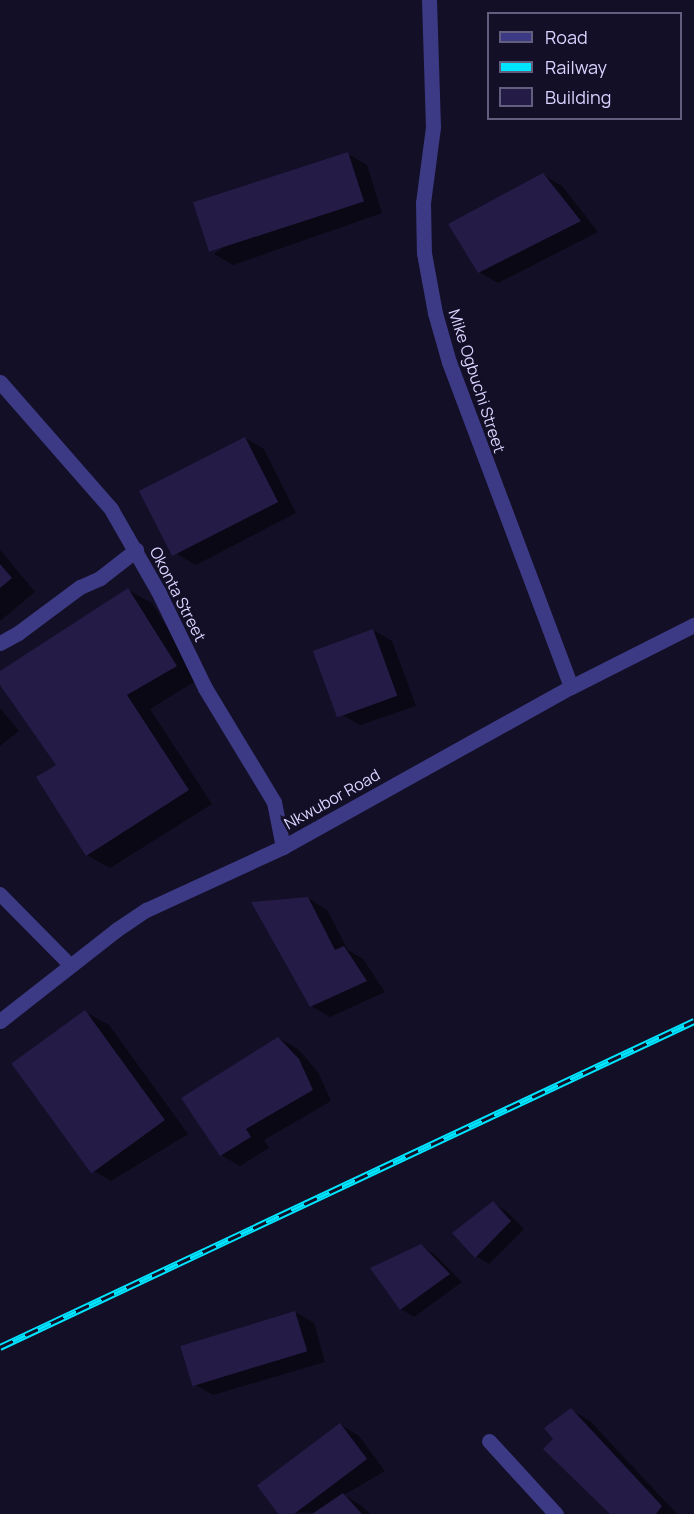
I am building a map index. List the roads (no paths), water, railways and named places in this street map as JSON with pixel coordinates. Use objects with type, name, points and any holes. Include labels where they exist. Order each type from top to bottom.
[{"type":"street","name":"Mike Ogbuchi Street","points":[[429,0],[433,127],[423,203],[424,253],[435,313],[449,363],[571,687]]},
{"type":"street","name":"Okonta Street","points":[[0,382],[111,509],[136,550],[205,688],[274,802],[283,847]]},
{"type":"street","points":[[0,643],[18,633],[80,587],[100,578],[136,550]]},
{"type":"street","name":"Nkwubor Road","points":[[0,1021],[70,965],[146,910],[283,847],[571,687],[694,625]]},
{"type":"street","points":[[489,1441],[556,1514]]},
{"type":"lane","points":[[0,894],[70,965]]},
{"type":"railway","points":[[0,1347],[694,1021]]}]
